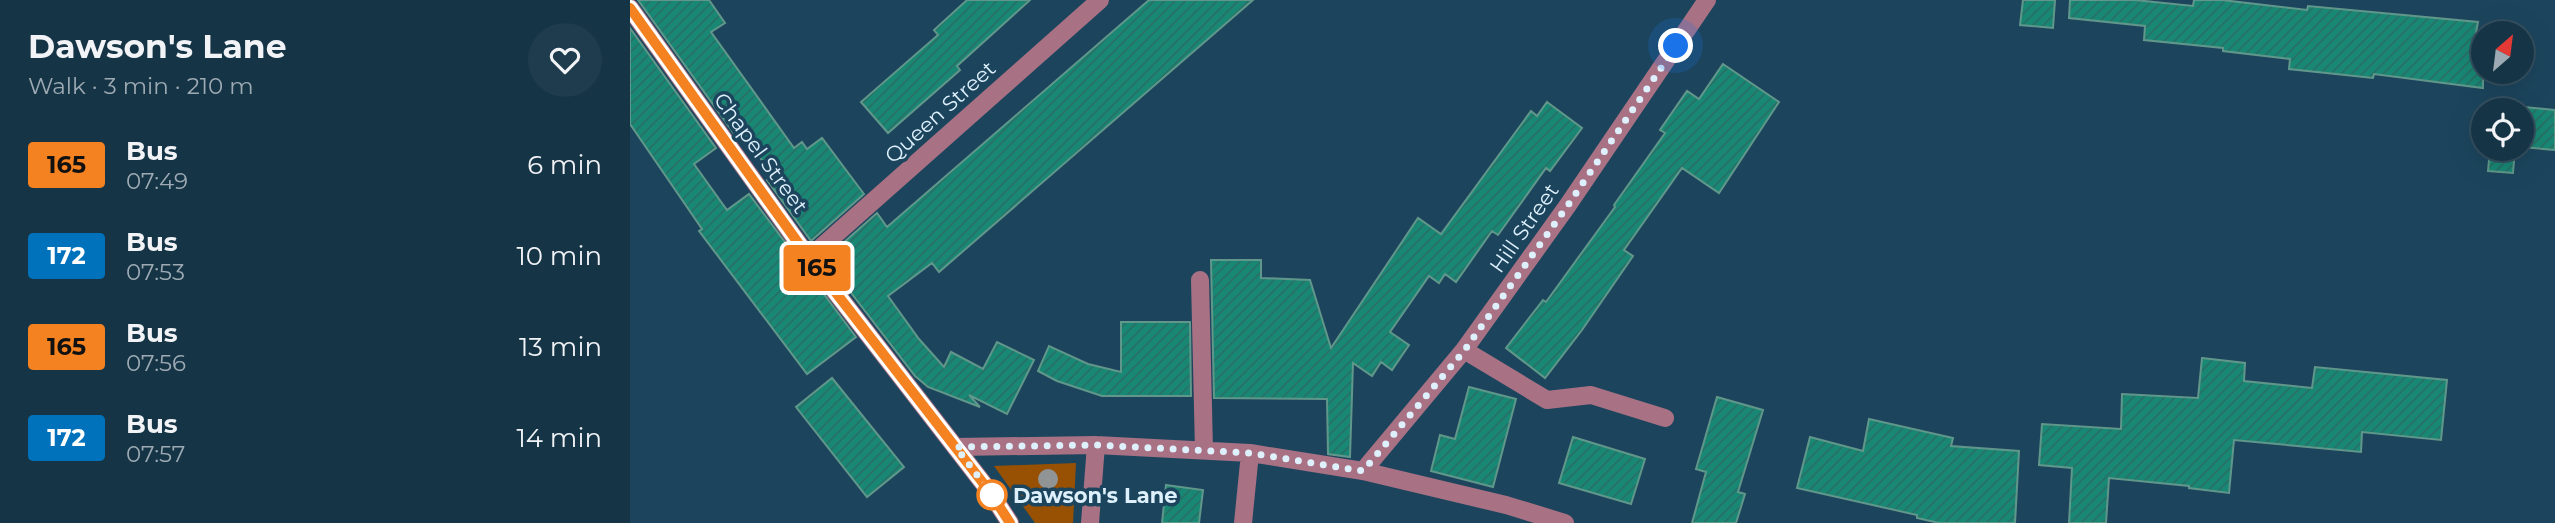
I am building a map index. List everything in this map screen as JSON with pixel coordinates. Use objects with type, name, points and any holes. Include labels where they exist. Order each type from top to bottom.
[{"type":"street","name":"Queen Street","points":[[809,258],[1100,0]]},
{"type":"street","name":"Hill Street","points":[[1363,471],[1464,351],[1568,205],[1707,0]]},
{"type":"street","name":"Chapel Street","points":[[630,8],[809,258],[990,492],[1008,522]]},
{"type":"street","points":[[1200,280],[1204,450]]},
{"type":"street","points":[[1464,351],[1547,400],[1591,395],[1665,418]]},
{"type":"street","points":[[1090,523],[1096,445]]},
{"type":"street","points":[[956,447],[1096,445],[1250,453],[1363,471],[1506,505],[1559,522]]},
{"type":"street","points":[[1243,523],[1250,453]]},
{"type":"shaded area","points":[[1076,463],[1073,523],[1035,523],[994,466]]},
{"type":"building","points":[[638,0],[709,0],[725,23],[711,32],[794,148],[802,142],[807,149],[822,138],[864,194],[811,241],[767,180],[772,176],[759,156],[740,131],[735,135]]},
{"type":"building","points":[[967,0],[1030,0],[957,66],[960,70],[888,133],[861,102],[938,35],[934,30]]},
{"type":"building","points":[[1149,0],[1253,0],[939,272],[932,263],[888,296],[919,339],[944,367],[951,352],[983,369],[997,342],[1034,360],[1007,414],[969,395],[980,407],[928,387],[915,376],[825,259],[877,213],[887,227]]},
{"type":"building","points":[[2023,0],[2055,0],[2053,28],[2020,25]]},
{"type":"building","points":[[2070,0],[2135,0],[2193,6],[2194,0],[2222,0],[2307,10],[2308,6],[2471,21],[2471,84],[2483,84],[2483,88],[2374,74],[2373,78],[2289,69],[2290,59],[2223,51],[2223,48],[2144,40],[2145,26],[2069,18]]},
{"type":"building","points":[[630,28],[716,148],[694,164],[727,210],[749,194],[856,337],[807,374],[699,231],[702,229],[630,124]]},
{"type":"building","points":[[1723,64],[1779,102],[1719,193],[1682,168],[1624,250],[1633,256],[1545,378],[1506,348],[1543,300],[1546,302],[1615,207],[1665,133],[1660,130],[1687,91],[1699,99]]},
{"type":"building","points":[[1547,102],[1582,128],[1550,171],[1546,168],[1498,235],[1492,231],[1456,282],[1445,274],[1439,283],[1429,276],[1390,332],[1409,345],[1392,370],[1381,362],[1372,376],[1353,363],[1350,457],[1328,454],[1327,399],[1214,398],[1211,260],[1261,260],[1261,278],[1310,280],[1331,348],[1418,218],[1441,234],[1531,111],[1537,116]]},
{"type":"building","points":[[2534,108],[2555,110],[2555,150],[2534,148]]},
{"type":"building","points":[[2489,161],[2514,161],[2513,173],[2488,171]]},
{"type":"building","points":[[1121,322],[1190,322],[1191,396],[1102,396],[1057,381],[1038,371],[1049,346],[1088,364],[1121,372]]},
{"type":"building","points":[[2202,358],[2245,363],[2244,381],[2312,388],[2315,367],[2447,380],[2441,440],[2362,432],[2361,452],[2234,440],[2229,493],[2109,478],[2106,523],[2069,523],[2072,468],[2039,465],[2042,424],[2121,429],[2122,394],[2198,398]]},
{"type":"building","points":[[832,378],[904,467],[867,497],[796,407]]},
{"type":"building","points":[[1469,387],[1516,399],[1493,487],[1431,471],[1440,435],[1455,439]]},
{"type":"building","points":[[1717,397],[1763,410],[1738,492],[1745,494],[1736,523],[1692,523],[1706,472],[1696,469]]},
{"type":"building","points":[[1869,419],[1953,438],[1951,446],[2019,451],[2015,523],[1939,523],[1917,518],[1917,515],[1797,488],[1810,437],[1863,451]]},
{"type":"building","points":[[1573,437],[1645,459],[1631,504],[1559,483]]},
{"type":"building","points":[[1166,485],[1203,490],[1199,523],[1162,523]]},
{"type":"bus line","name":"165","points":[[630,8],[809,258],[990,492],[1010,523]]},
{"type":"place","name":"Dawson's Lane","points":[[992,495]]},
{"type":"route","points":[[992,495],[956,447],[1096,445],[1250,453],[1363,471],[1464,351],[1676,46]]}]
